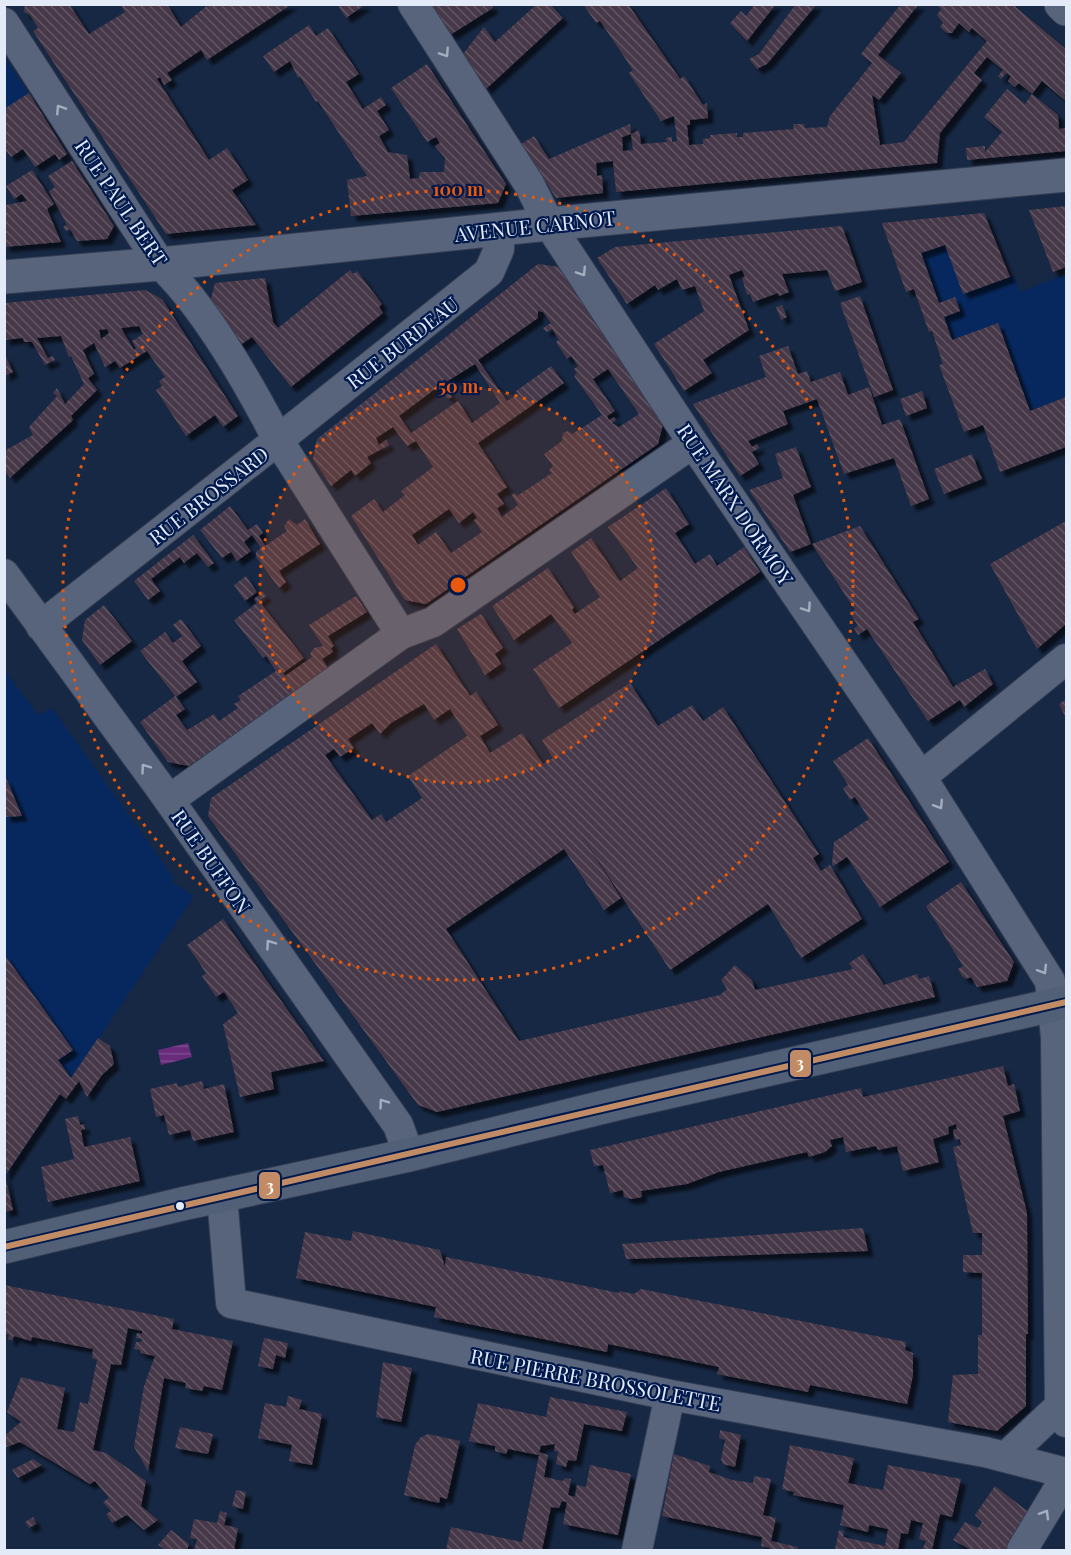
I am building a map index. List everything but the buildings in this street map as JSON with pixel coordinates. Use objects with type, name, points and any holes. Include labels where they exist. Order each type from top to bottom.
[{"type":"main road","points":[[4,1247],[1060,1003]]},
{"type":"street","name":"RUE MARX DORMOY","points":[[413,4],[529,184],[549,224],[693,443],[921,777],[1050,981],[1060,1003],[1064,1414]]},
{"type":"street","points":[[1061,4],[1066,9]]},
{"type":"street","name":"RUE PAUL BERT","points":[[4,23],[160,264],[184,287],[261,407],[278,440]]},
{"type":"street","name":"AVENUE CARNOT","points":[[4,277],[160,264],[1066,175]]},
{"type":"street","name":"RUE BURDEAU","points":[[278,440],[489,272],[499,249],[499,229]]},
{"type":"street","name":"RUE BROSSARD","points":[[41,626],[278,440],[401,634]]},
{"type":"street","points":[[169,800],[401,634],[433,622],[693,443]]},
{"type":"street","name":"RUE BUFFON","points":[[4,574],[169,800],[398,1125],[408,1155]]},
{"type":"street","points":[[921,777],[1066,659]]},
{"type":"street","name":"RUE PIERRE BROSSOLETTE","points":[[222,1196],[231,1303],[669,1395],[1006,1457],[1066,1475]]},
{"type":"street","points":[[637,1551],[669,1395]]},
{"type":"street","points":[[1006,1457],[1064,1414]]},
{"type":"street","points":[[1022,1551],[1066,1475]]},
{"type":"shaded area","points":[[4,56],[46,121],[5,149],[4,149]]},
{"type":"shaded area","points":[[945,245],[963,294],[1014,276],[1020,292],[1066,274],[1066,447],[1000,472],[921,253]]},
{"type":"shaded area","points":[[4,669],[38,715],[52,708],[174,878],[172,882],[194,896],[5,1178]]},
{"type":"shaded area","points":[[188,1043],[192,1057],[161,1065],[158,1050]]},
{"type":"transit line","name":"3","points":[[4,1247],[1066,1002]]}]
